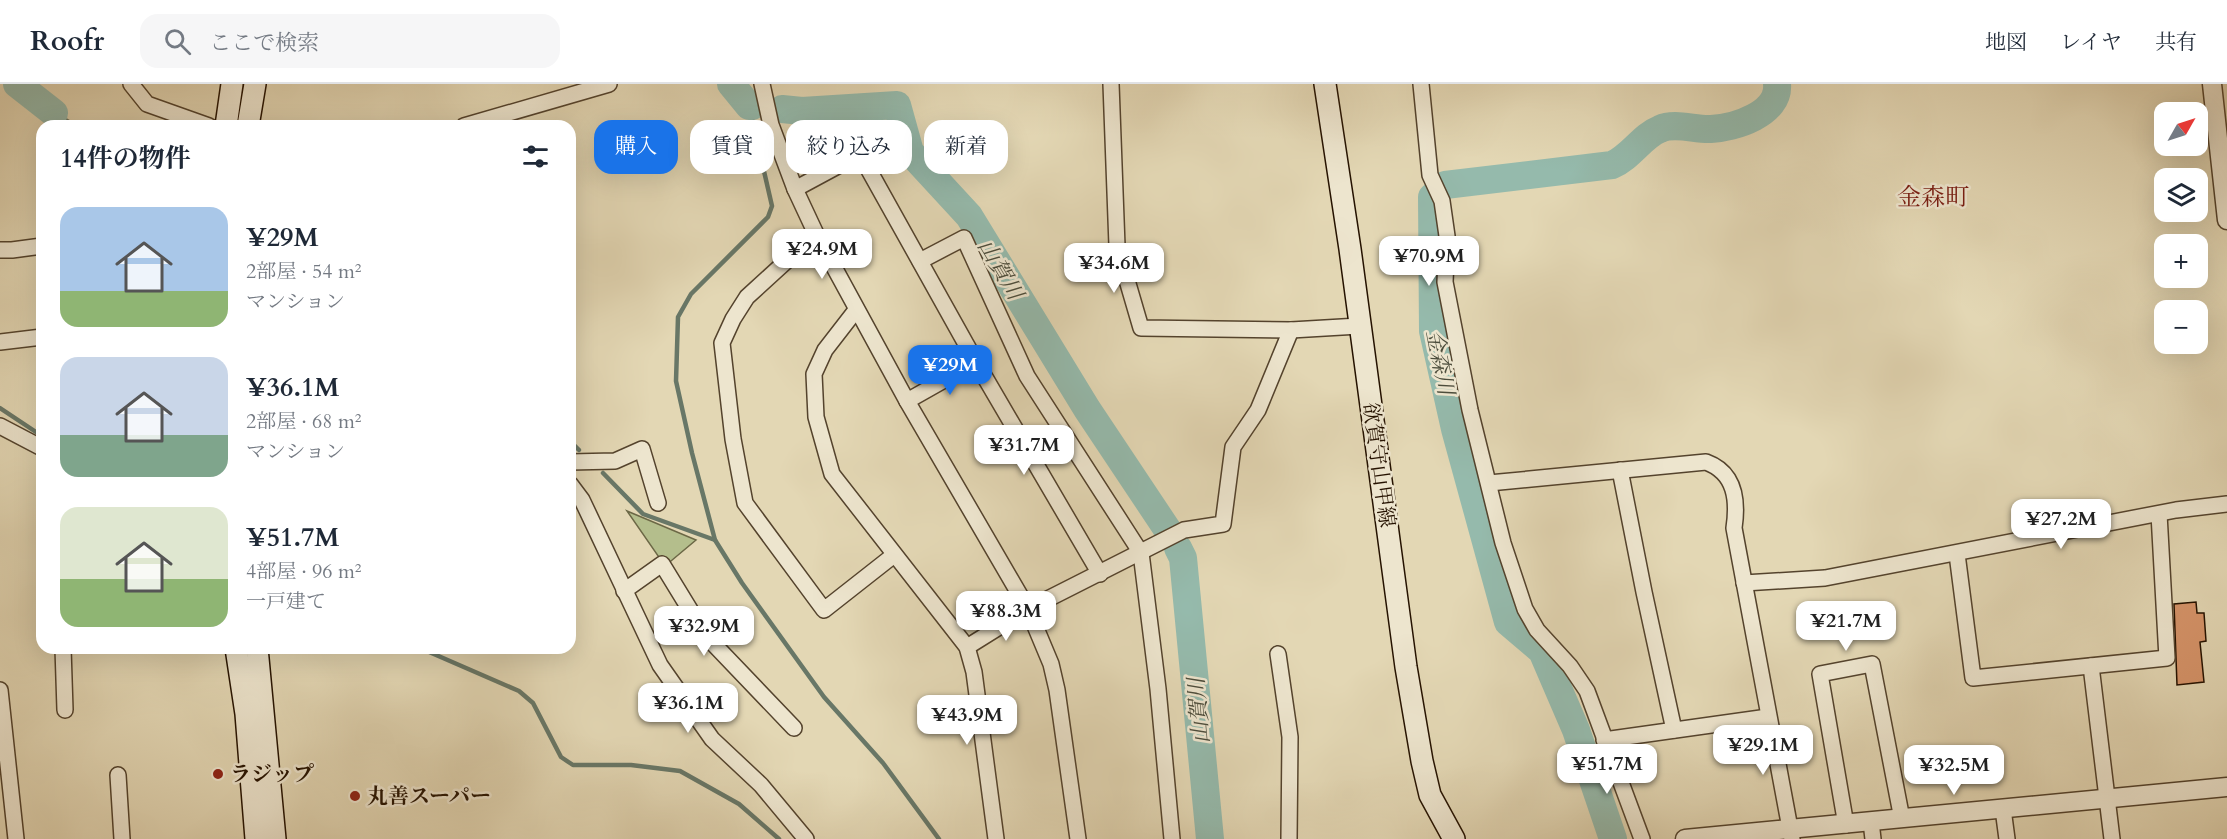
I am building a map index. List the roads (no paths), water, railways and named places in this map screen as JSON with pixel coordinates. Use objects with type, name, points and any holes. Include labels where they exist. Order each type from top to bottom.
[{"type":"main road","points":[[227,120],[232,84]]},
{"type":"main road","points":[[249,120],[255,84]]},
{"type":"main road","name":"欲賀守山甲線","points":[[1325,84],[1350,249],[1406,668],[1430,795],[1454,839]]},
{"type":"main road","points":[[238,654],[246,714],[256,839]]},
{"type":"main road","points":[[257,654],[275,839]]},
{"type":"street","points":[[131,84],[147,104],[192,120]]},
{"type":"street","points":[[485,120],[609,84]]},
{"type":"street","points":[[762,84],[771,125],[795,189],[816,234],[907,401],[1028,609],[1051,664],[1057,690],[1078,839]]},
{"type":"street","points":[[1111,84],[1117,246],[1142,328],[1291,330],[1359,326]]},
{"type":"street","points":[[1420,84],[1430,176],[1443,201],[1447,236],[1445,282],[1470,410],[1503,543],[1525,609],[1537,630],[1570,666],[1587,691],[1641,839]]},
{"type":"street","points":[[2212,84],[2227,219]]},
{"type":"street","points":[[795,189],[860,154],[976,362],[1100,574]]},
{"type":"street","points":[[816,234],[747,297],[722,343],[733,439],[745,503],[824,610],[894,555]]},
{"type":"street","points":[[920,261],[964,238],[1027,376],[1141,553],[1158,689],[1172,839]]},
{"type":"street","points":[[0,250],[36,247]]},
{"type":"street","points":[[856,310],[825,350],[814,374],[816,417],[832,474],[967,647],[974,672],[996,839]]},
{"type":"street","points":[[967,647],[1028,609],[1184,530],[1223,524],[1233,447],[1258,410],[1291,330]]},
{"type":"street","points":[[0,342],[36,338]]},
{"type":"street","points":[[907,401],[976,362]]},
{"type":"street","points":[[0,426],[36,445]]},
{"type":"street","points":[[576,462],[615,461],[642,449],[658,503]]},
{"type":"street","points":[[1489,483],[1706,462],[1716,465],[1725,474],[1735,492],[1737,508],[1734,528],[1768,717],[1792,833]]},
{"type":"street","points":[[1620,470],[1674,730]]},
{"type":"street","points":[[576,492],[582,500],[660,665],[712,739],[761,785],[806,839]]},
{"type":"street","points":[[1744,583],[1825,579],[2159,514],[2227,504]]},
{"type":"street","points":[[1957,554],[1973,678],[2168,658],[2159,514]]},
{"type":"street","points":[[624,591],[662,564],[706,636],[794,728]]},
{"type":"street","points":[[63,654],[65,710]]},
{"type":"street","points":[[1278,654],[1290,737],[1289,839]]},
{"type":"street","points":[[1846,825],[1820,674],[1872,664],[1902,819]]},
{"type":"street","points":[[2091,666],[2112,839]]},
{"type":"street","points":[[0,690],[16,839]]},
{"type":"street","points":[[1604,740],[1768,717]]},
{"type":"street","points":[[118,775],[122,839]]},
{"type":"street","points":[[1685,839],[1792,833],[1846,825],[1872,830],[1902,819],[2227,787]]},
{"type":"street","points":[[2003,809],[2007,839]]},
{"type":"waterway","points":[[17,84],[54,113]]},
{"type":"waterway","name":"山賀川","points":[[731,84],[749,106],[752,106]]},
{"type":"waterway","name":"金森川","points":[[1613,839],[1576,730],[1542,651],[1508,622],[1455,429],[1433,331],[1432,197],[1445,185],[1612,165],[1660,129],[1679,126],[1721,128],[1754,117],[1771,104],[1776,95],[1777,84]]},
{"type":"waterway","name":"山賀川","points":[[782,109],[802,111],[897,105],[910,152],[969,216],[1087,409],[1169,532]]},
{"type":"waterway","points":[[749,106],[772,206],[768,217],[691,294],[678,317],[676,381],[692,453],[715,540],[742,583],[824,697],[883,763],[939,839]]},
{"type":"waterway","points":[[54,113],[65,120]]},
{"type":"waterway","points":[[0,408],[36,432]]},
{"type":"waterway","points":[[576,447],[579,450]]},
{"type":"waterway","points":[[603,473],[643,514],[715,540]]},
{"type":"waterway","name":"山賀川","points":[[1178,548],[1183,558],[1210,839]]},
{"type":"waterway","points":[[434,654],[519,691],[533,703],[561,757],[573,765],[631,765],[680,771],[739,804],[779,839]]},
{"type":"place","name":"ラジップ","points":[[218,774]]},
{"type":"place","name":"丸善スーパー","points":[[355,796]]},
{"type":"district","name":"金森町","points":[[1933,197]]}]
